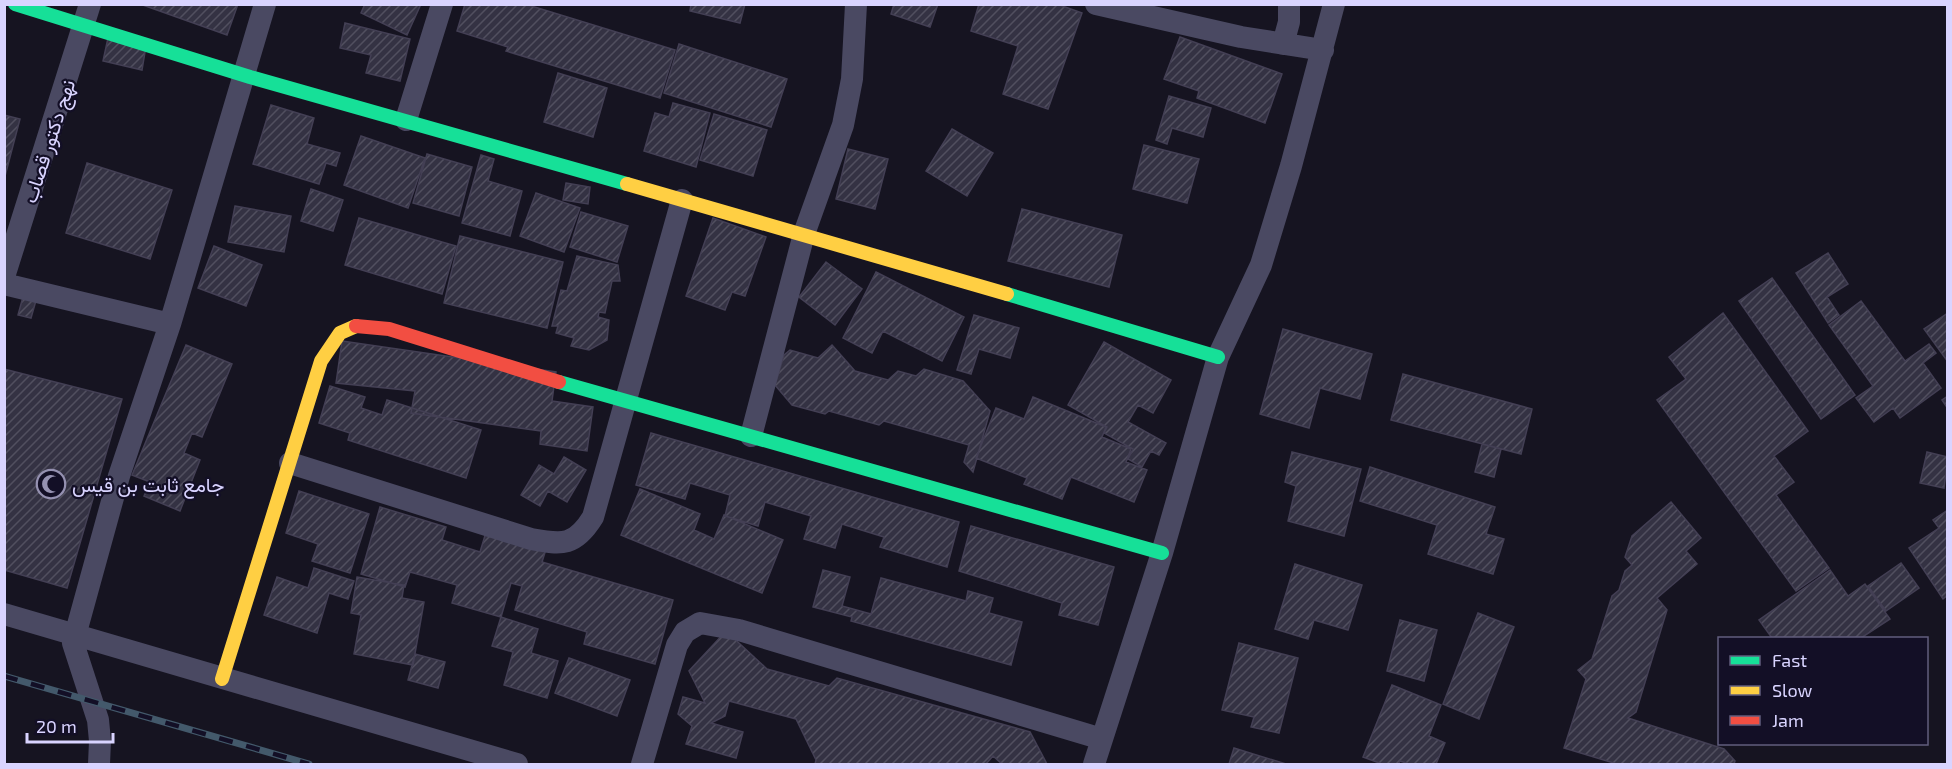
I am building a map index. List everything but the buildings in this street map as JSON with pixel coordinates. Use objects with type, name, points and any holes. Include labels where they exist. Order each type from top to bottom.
[{"type":"street","points":[[15,4],[84,27],[245,74],[804,234],[1079,316],[1161,337],[1218,357]]},
{"type":"street","name":"نهج دكتور قصاب","points":[[4,277],[90,4]]},
{"type":"street","points":[[99,765],[98,720],[74,649],[75,635],[119,476],[170,324],[265,4]]},
{"type":"street","points":[[406,120],[442,4]]},
{"type":"street","points":[[751,436],[804,234],[843,125],[852,79],[856,4]]},
{"type":"street","points":[[1096,4],[1129,14],[1323,50]]},
{"type":"street","points":[[1283,44],[1289,4]]},
{"type":"street","points":[[1094,765],[1162,553],[1218,357],[1260,265],[1323,50],[1334,4]]},
{"type":"street","points":[[290,463],[531,539],[562,543],[575,540],[593,517],[682,200]]},
{"type":"street","points":[[4,284],[170,324]]},
{"type":"street","points":[[222,679],[330,342],[338,333],[364,324],[390,329],[626,403],[751,436],[1162,553]]},
{"type":"street","points":[[4,614],[516,765]]},
{"type":"street","points":[[642,765],[677,645],[685,632],[700,623],[739,630],[1102,739]]},
{"type":"railway","points":[[4,676],[309,764]]},
{"type":"traffic: fast","points":[[15,4],[250,77],[627,184]]},
{"type":"traffic: fast","points":[[1007,294],[1218,357]]},
{"type":"traffic: fast","points":[[559,382],[1162,553]]},
{"type":"traffic: slow","points":[[627,184],[1007,294]]},
{"type":"traffic: slow","points":[[222,679],[321,361],[340,333],[356,326]]},
{"type":"traffic: jam","points":[[356,326],[389,329],[559,382]]},
{"type":"place","name":"جامع ثابت بن قیس","points":[[51,484]]}]
